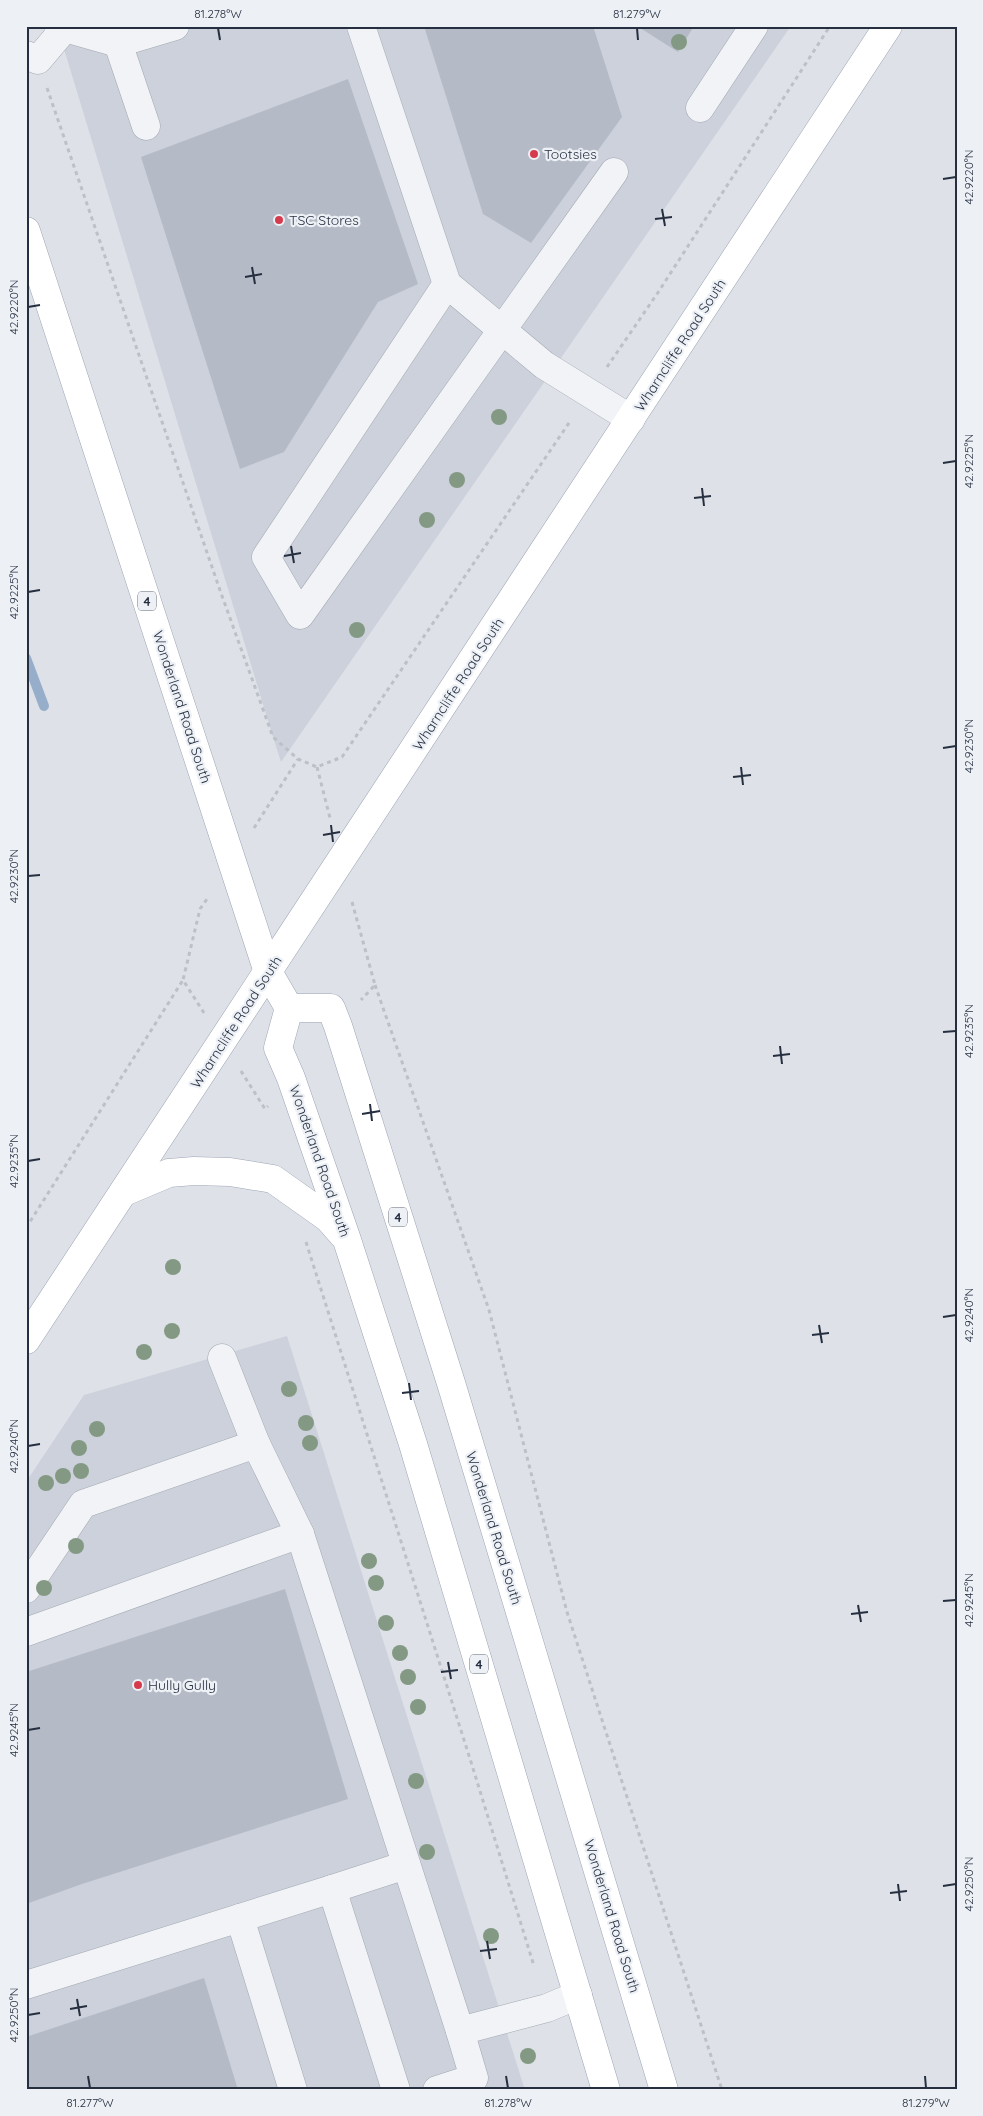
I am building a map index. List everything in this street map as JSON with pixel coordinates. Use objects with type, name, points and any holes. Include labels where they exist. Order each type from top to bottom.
[{"type":"main road","name":"Wharncliffe Road South","points":[[26,1340],[888,26]]},
{"type":"main road","name":"Wonderland Road South","points":[[26,231],[268,972],[289,1008],[278,1048],[294,1087],[348,1240],[413,1444],[606,2090]]},
{"type":"main road","name":"Wonderland Road South","points":[[289,1008],[331,1008],[338,1026],[451,1383],[664,2090]]},
{"type":"main road","points":[[124,1192],[169,1174],[194,1170],[230,1172],[273,1179],[328,1218],[348,1240]]},
{"type":"lane","points":[[26,55],[38,60],[62,27],[118,43],[175,26]]},
{"type":"lane","points":[[361,26],[447,284],[544,365],[631,419]]},
{"type":"lane","points":[[700,108],[754,26]]},
{"type":"lane","points":[[118,43],[146,126]]},
{"type":"lane","points":[[447,284],[266,556],[300,615],[614,172]]},
{"type":"lane","points":[[222,1358],[256,1444],[300,1534],[474,2078],[437,2090]]},
{"type":"lane","points":[[26,1589],[83,1504],[256,1444]]},
{"type":"lane","points":[[26,1632],[300,1534]]},
{"type":"lane","points":[[26,1984],[406,1865]]},
{"type":"lane","points":[[332,1889],[396,2090]]},
{"type":"lane","points":[[240,1918],[293,2090]]},
{"type":"lane","points":[[460,2031],[546,2008],[578,1995]]},
{"type":"path","points":[[26,1228],[183,980]]},
{"type":"path","points":[[375,985],[489,1310],[568,1612],[722,2090]]},
{"type":"path","points":[[306,1242],[471,1762],[546,2008]]},
{"type":"shaded area","points":[[57,26],[791,26],[281,762],[273,737]]},
{"type":"shaded area","points":[[287,1336],[525,2090],[26,2090],[26,1482],[84,1395]]},
{"type":"building","points":[[424,26],[593,26],[622,117],[531,243],[483,214]]},
{"type":"building","points":[[637,26],[694,26],[678,52]]},
{"type":"building","name":"TSC Stores","points":[[348,79],[418,284],[378,302],[284,452],[240,469],[141,157]]},
{"type":"building","points":[[285,1589],[348,1799],[82,1884],[26,1904],[26,1672]]},
{"type":"building","points":[[204,1978],[238,2090],[26,2090],[26,2037]]},
{"type":"waterway","points":[[26,658],[44,706]]},
{"type":"place","name":"Tootsies","points":[[534,154]]},
{"type":"place","name":"TSC Stores","points":[[279,220]]},
{"type":"place","name":"Hully Gully","points":[[138,1685]]}]
